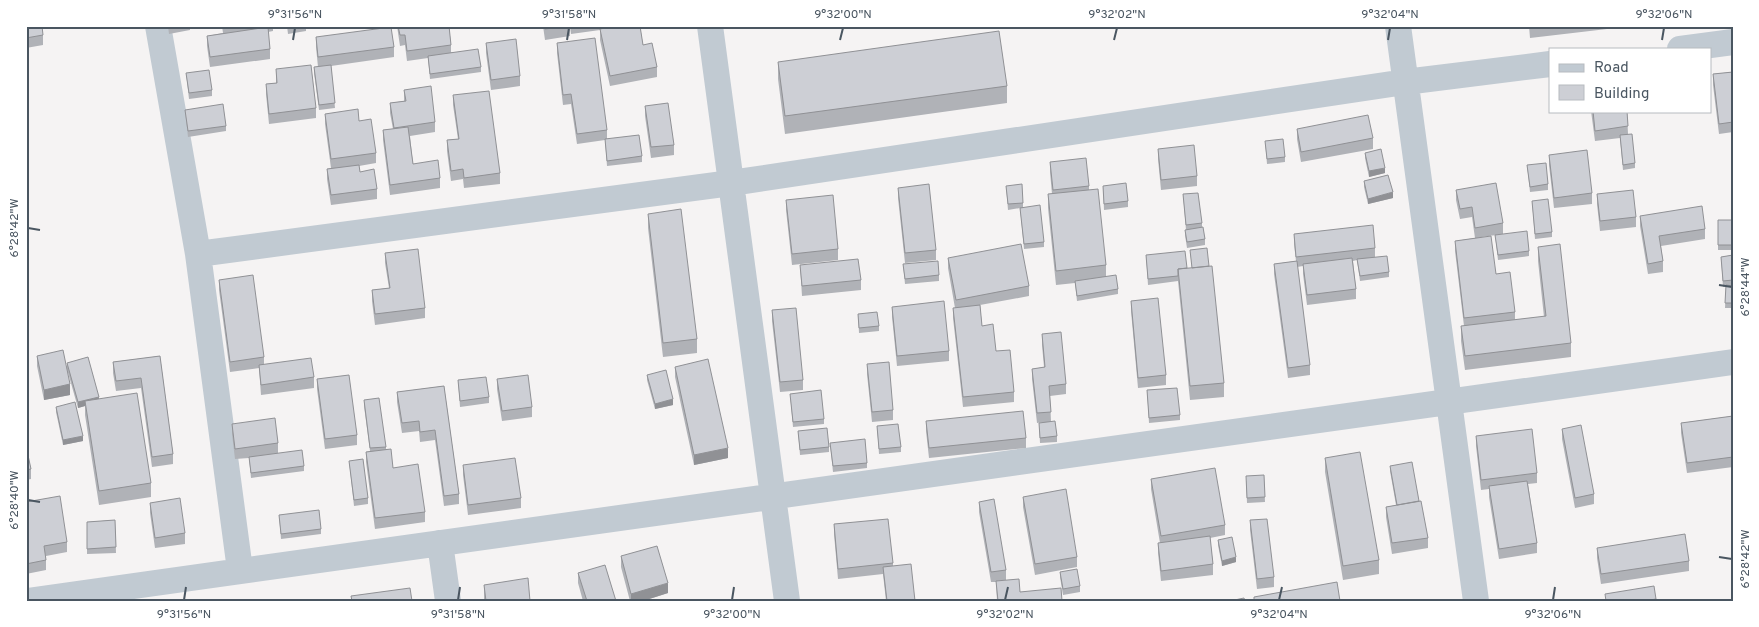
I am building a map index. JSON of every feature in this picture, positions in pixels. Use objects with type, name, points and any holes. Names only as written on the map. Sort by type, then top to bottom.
[{"type":"street","points":[[158,26],[198,254],[240,570]]},
{"type":"street","points":[[710,26],[787,601]]},
{"type":"street","points":[[1398,26],[1476,601]]},
{"type":"street","points":[[1688,48],[1733,42]]},
{"type":"street","points":[[198,254],[731,183],[1405,82],[1549,64]]},
{"type":"street","points":[[26,601],[117,594],[240,570],[1733,362]]},
{"type":"street","points":[[440,543],[448,601]]},
{"type":"building","points":[[26,26],[42,26],[43,35],[26,38]]},
{"type":"building","points":[[398,26],[449,26],[451,45],[407,51],[405,35],[400,35]]},
{"type":"building","points":[[545,26],[568,26],[545,29]]},
{"type":"building","points":[[616,26],[640,26],[643,45],[652,43],[657,67],[610,76],[600,29]]},
{"type":"building","points":[[268,27],[270,49],[210,57],[207,36]]},
{"type":"building","points":[[391,27],[394,47],[318,57],[316,37]]},
{"type":"building","points":[[999,31],[1007,86],[785,116],[778,62]]},
{"type":"building","points":[[595,38],[607,130],[577,134],[571,94],[563,95],[557,43]]},
{"type":"building","points":[[516,39],[520,76],[491,80],[486,43]]},
{"type":"building","points":[[478,49],[481,67],[430,74],[428,56]]},
{"type":"building","points":[[311,65],[316,108],[269,114],[266,84],[277,83],[276,69]]},
{"type":"building","points":[[331,65],[335,103],[319,105],[314,67]]},
{"type":"building","points":[[209,70],[212,90],[189,93],[186,73]]},
{"type":"building","points":[[1733,72],[1733,122],[1719,124],[1713,74]]},
{"type":"building","points":[[431,86],[435,122],[394,128],[390,103],[406,101],[404,90]]},
{"type":"building","points":[[489,91],[500,173],[464,178],[463,169],[451,171],[447,140],[459,139],[453,95]]},
{"type":"building","points":[[668,103],[674,145],[651,147],[645,106]]},
{"type":"building","points":[[223,104],[226,126],[188,131],[185,110]]},
{"type":"building","points":[[358,109],[359,121],[371,119],[376,153],[331,159],[325,114]]},
{"type":"building","points":[[1593,112],[1627,112],[1628,126],[1595,131]]},
{"type":"building","points":[[1368,115],[1373,138],[1301,152],[1297,129]]},
{"type":"building","points":[[408,127],[413,164],[438,160],[440,178],[390,185],[383,130]]},
{"type":"building","points":[[1632,134],[1635,163],[1623,165],[1620,135]]},
{"type":"building","points":[[639,135],[642,156],[607,161],[605,139]]},
{"type":"building","points":[[1283,139],[1285,157],[1267,159],[1265,141]]},
{"type":"building","points":[[1194,145],[1197,176],[1161,180],[1158,149]]},
{"type":"building","points":[[1381,149],[1385,168],[1369,171],[1365,153]]},
{"type":"building","points":[[1587,150],[1592,193],[1554,198],[1549,155]]},
{"type":"building","points":[[1086,158],[1089,186],[1053,190],[1050,162]]},
{"type":"building","points":[[1546,163],[1548,184],[1530,187],[1527,165]]},
{"type":"building","points":[[359,165],[360,172],[374,169],[377,189],[331,195],[327,169]]},
{"type":"building","points":[[1388,175],[1393,192],[1368,199],[1364,181]]},
{"type":"building","points":[[1126,183],[1128,201],[1104,204],[1103,186]]},
{"type":"building","points":[[1496,183],[1503,223],[1475,228],[1472,207],[1460,209],[1456,190]]},
{"type":"building","points":[[929,184],[936,250],[905,253],[898,188]]},
{"type":"building","points":[[1022,184],[1023,203],[1008,204],[1006,186]]},
{"type":"building","points":[[1098,189],[1106,265],[1056,271],[1048,194]]},
{"type":"building","points":[[1633,190],[1636,217],[1600,221],[1597,194]]},
{"type":"building","points":[[1198,193],[1202,223],[1186,225],[1183,194]]},
{"type":"building","points":[[833,195],[838,249],[792,254],[786,200]]},
{"type":"building","points":[[1548,199],[1552,232],[1535,234],[1532,201]]},
{"type":"building","points":[[1040,205],[1044,242],[1024,244],[1020,208]]},
{"type":"building","points":[[1702,206],[1705,229],[1659,236],[1663,261],[1648,264],[1640,216]]},
{"type":"building","points":[[681,209],[697,339],[663,343],[648,214]]},
{"type":"building","points":[[1718,220],[1733,220],[1733,245],[1718,245]]},
{"type":"building","points":[[1373,225],[1375,248],[1296,257],[1294,234]]},
{"type":"building","points":[[1203,227],[1205,239],[1187,242],[1185,230]]},
{"type":"building","points":[[1527,231],[1529,251],[1498,255],[1495,235]]},
{"type":"building","points":[[1491,236],[1496,274],[1510,272],[1515,312],[1464,318],[1455,241]]},
{"type":"building","points":[[1021,244],[1029,286],[956,300],[948,258]]},
{"type":"building","points":[[1560,244],[1571,343],[1465,356],[1461,326],[1546,316],[1538,247]]},
{"type":"building","points":[[1207,248],[1209,266],[1192,268],[1190,250]]},
{"type":"building","points":[[418,249],[425,308],[375,314],[372,290],[390,288],[385,253]]},
{"type":"building","points":[[1185,251],[1187,268],[1178,269],[1178,276],[1148,279],[1146,255]]},
{"type":"building","points":[[1733,255],[1733,280],[1723,281],[1721,257]]},
{"type":"building","points":[[1387,256],[1389,272],[1360,276],[1357,259]]},
{"type":"building","points":[[1352,258],[1356,289],[1307,295],[1303,264]]},
{"type":"building","points":[[858,259],[861,280],[802,286],[800,265]]},
{"type":"building","points":[[938,261],[939,275],[905,279],[903,264]]},
{"type":"building","points":[[1297,261],[1310,365],[1288,368],[1274,264]]},
{"type":"building","points":[[1212,266],[1224,383],[1190,386],[1178,269]]},
{"type":"building","points":[[253,275],[264,357],[230,362],[219,280]]},
{"type":"building","points":[[1116,275],[1118,289],[1077,296],[1075,281]]},
{"type":"building","points":[[1726,285],[1733,286],[1733,303],[1725,303]]},
{"type":"building","points":[[1158,298],[1166,375],[1138,378],[1131,301]]},
{"type":"building","points":[[944,301],[949,351],[897,356],[892,307]]},
{"type":"building","points":[[980,305],[982,326],[993,324],[996,351],[1010,350],[1014,392],[963,397],[953,308]]},
{"type":"building","points":[[796,308],[803,380],[780,382],[772,310]]},
{"type":"building","points":[[877,312],[879,326],[859,328],[858,314]]},
{"type":"building","points":[[1061,332],[1066,384],[1049,386],[1051,412],[1037,413],[1032,369],[1045,367],[1042,334]]},
{"type":"building","points":[[63,350],[70,384],[44,390],[37,356]]},
{"type":"building","points":[[160,356],[173,454],[152,457],[141,378],[116,381],[113,362]]},
{"type":"building","points":[[88,357],[99,397],[78,402],[67,363]]},
{"type":"building","points":[[311,358],[314,377],[261,385],[259,365]]},
{"type":"building","points":[[708,359],[728,448],[694,455],[675,367]]},
{"type":"building","points":[[889,362],[893,410],[872,412],[867,364]]},
{"type":"building","points":[[666,370],[673,399],[655,404],[647,375]]},
{"type":"building","points":[[349,375],[357,435],[325,439],[317,379]]},
{"type":"building","points":[[528,375],[532,407],[502,411],[497,379]]},
{"type":"building","points":[[486,377],[489,397],[460,401],[458,380]]},
{"type":"building","points":[[444,386],[459,494],[444,496],[435,430],[420,432],[419,421],[402,423],[397,392]]},
{"type":"building","points":[[1177,388],[1180,415],[1149,418],[1147,390]]},
{"type":"building","points":[[821,390],[824,419],[793,422],[790,394]]},
{"type":"building","points":[[137,393],[151,483],[99,491],[85,401]]},
{"type":"building","points":[[379,398],[386,447],[370,448],[364,400]]},
{"type":"building","points":[[75,402],[83,436],[63,440],[56,407]]},
{"type":"building","points":[[1023,411],[1026,438],[929,448],[926,421]]},
{"type":"building","points":[[1733,416],[1733,457],[1687,463],[1681,423]]},
{"type":"building","points":[[275,418],[278,443],[235,449],[232,424]]},
{"type":"building","points":[[1055,421],[1057,436],[1040,438],[1039,423]]},
{"type":"building","points":[[898,424],[901,447],[879,449],[877,426]]},
{"type":"building","points":[[1581,425],[1594,494],[1575,498],[1562,429]]},
{"type":"building","points":[[827,428],[829,447],[800,450],[798,431]]},
{"type":"building","points":[[1532,429],[1537,473],[1481,480],[1476,436]]},
{"type":"building","points":[[865,439],[867,463],[833,466],[830,443]]},
{"type":"building","points":[[26,446],[31,469],[26,470]]},
{"type":"building","points":[[391,449],[393,468],[418,464],[425,512],[375,518],[366,452]]},
{"type":"building","points":[[302,450],[304,466],[251,473],[249,457]]},
{"type":"building","points":[[1360,452],[1379,560],[1343,566],[1325,458]]},
{"type":"building","points":[[515,458],[521,498],[468,505],[463,465]]},
{"type":"building","points":[[363,459],[368,498],[354,500],[349,461]]},
{"type":"building","points":[[1412,462],[1419,501],[1397,505],[1390,466]]},
{"type":"building","points":[[1215,468],[1225,525],[1161,536],[1151,479]]},
{"type":"building","points":[[1264,475],[1265,497],[1247,498],[1246,476]]},
{"type":"building","points":[[1527,481],[1537,543],[1499,549],[1489,486]]},
{"type":"building","points":[[1066,489],[1077,557],[1035,564],[1023,497]]},
{"type":"building","points":[[60,496],[67,542],[44,546],[46,560],[26,564],[26,502]]},
{"type":"building","points":[[180,498],[185,533],[155,538],[150,503]]},
{"type":"building","points":[[994,499],[1006,570],[991,572],[979,502]]},
{"type":"building","points":[[1421,501],[1428,538],[1392,543],[1386,507]]},
{"type":"building","points":[[319,510],[321,529],[281,534],[279,515]]},
{"type":"building","points":[[888,519],[893,563],[838,569],[834,524]]},
{"type":"building","points":[[1267,519],[1274,577],[1257,579],[1250,520]]},
{"type":"building","points":[[115,520],[116,547],[87,549],[87,522]]},
{"type":"building","points":[[1685,534],[1689,561],[1601,574],[1597,548]]},
{"type":"building","points":[[1210,536],[1213,564],[1161,571],[1158,543]]},
{"type":"building","points":[[1232,537],[1236,557],[1222,561],[1218,540]]},
{"type":"building","points":[[657,546],[668,583],[631,594],[621,556]]},
{"type":"building","points":[[911,564],[915,601],[887,601],[883,567]]},
{"type":"building","points":[[605,565],[616,601],[587,601],[578,573]]},
{"type":"building","points":[[1077,569],[1080,586],[1063,589],[1060,572]]},
{"type":"building","points":[[528,578],[530,601],[486,601],[484,585]]},
{"type":"building","points":[[1019,579],[1020,592],[1061,588],[1062,601],[998,601],[996,581]]},
{"type":"building","points":[[1337,582],[1340,601],[1254,601],[1254,597]]},
{"type":"building","points":[[1654,586],[1656,599],[1645,601],[1606,601],[1605,594]]},
{"type":"building","points":[[410,588],[412,601],[352,601],[351,596]]},
{"type":"building","points":[[1244,598],[1245,601],[1230,601]]}]
